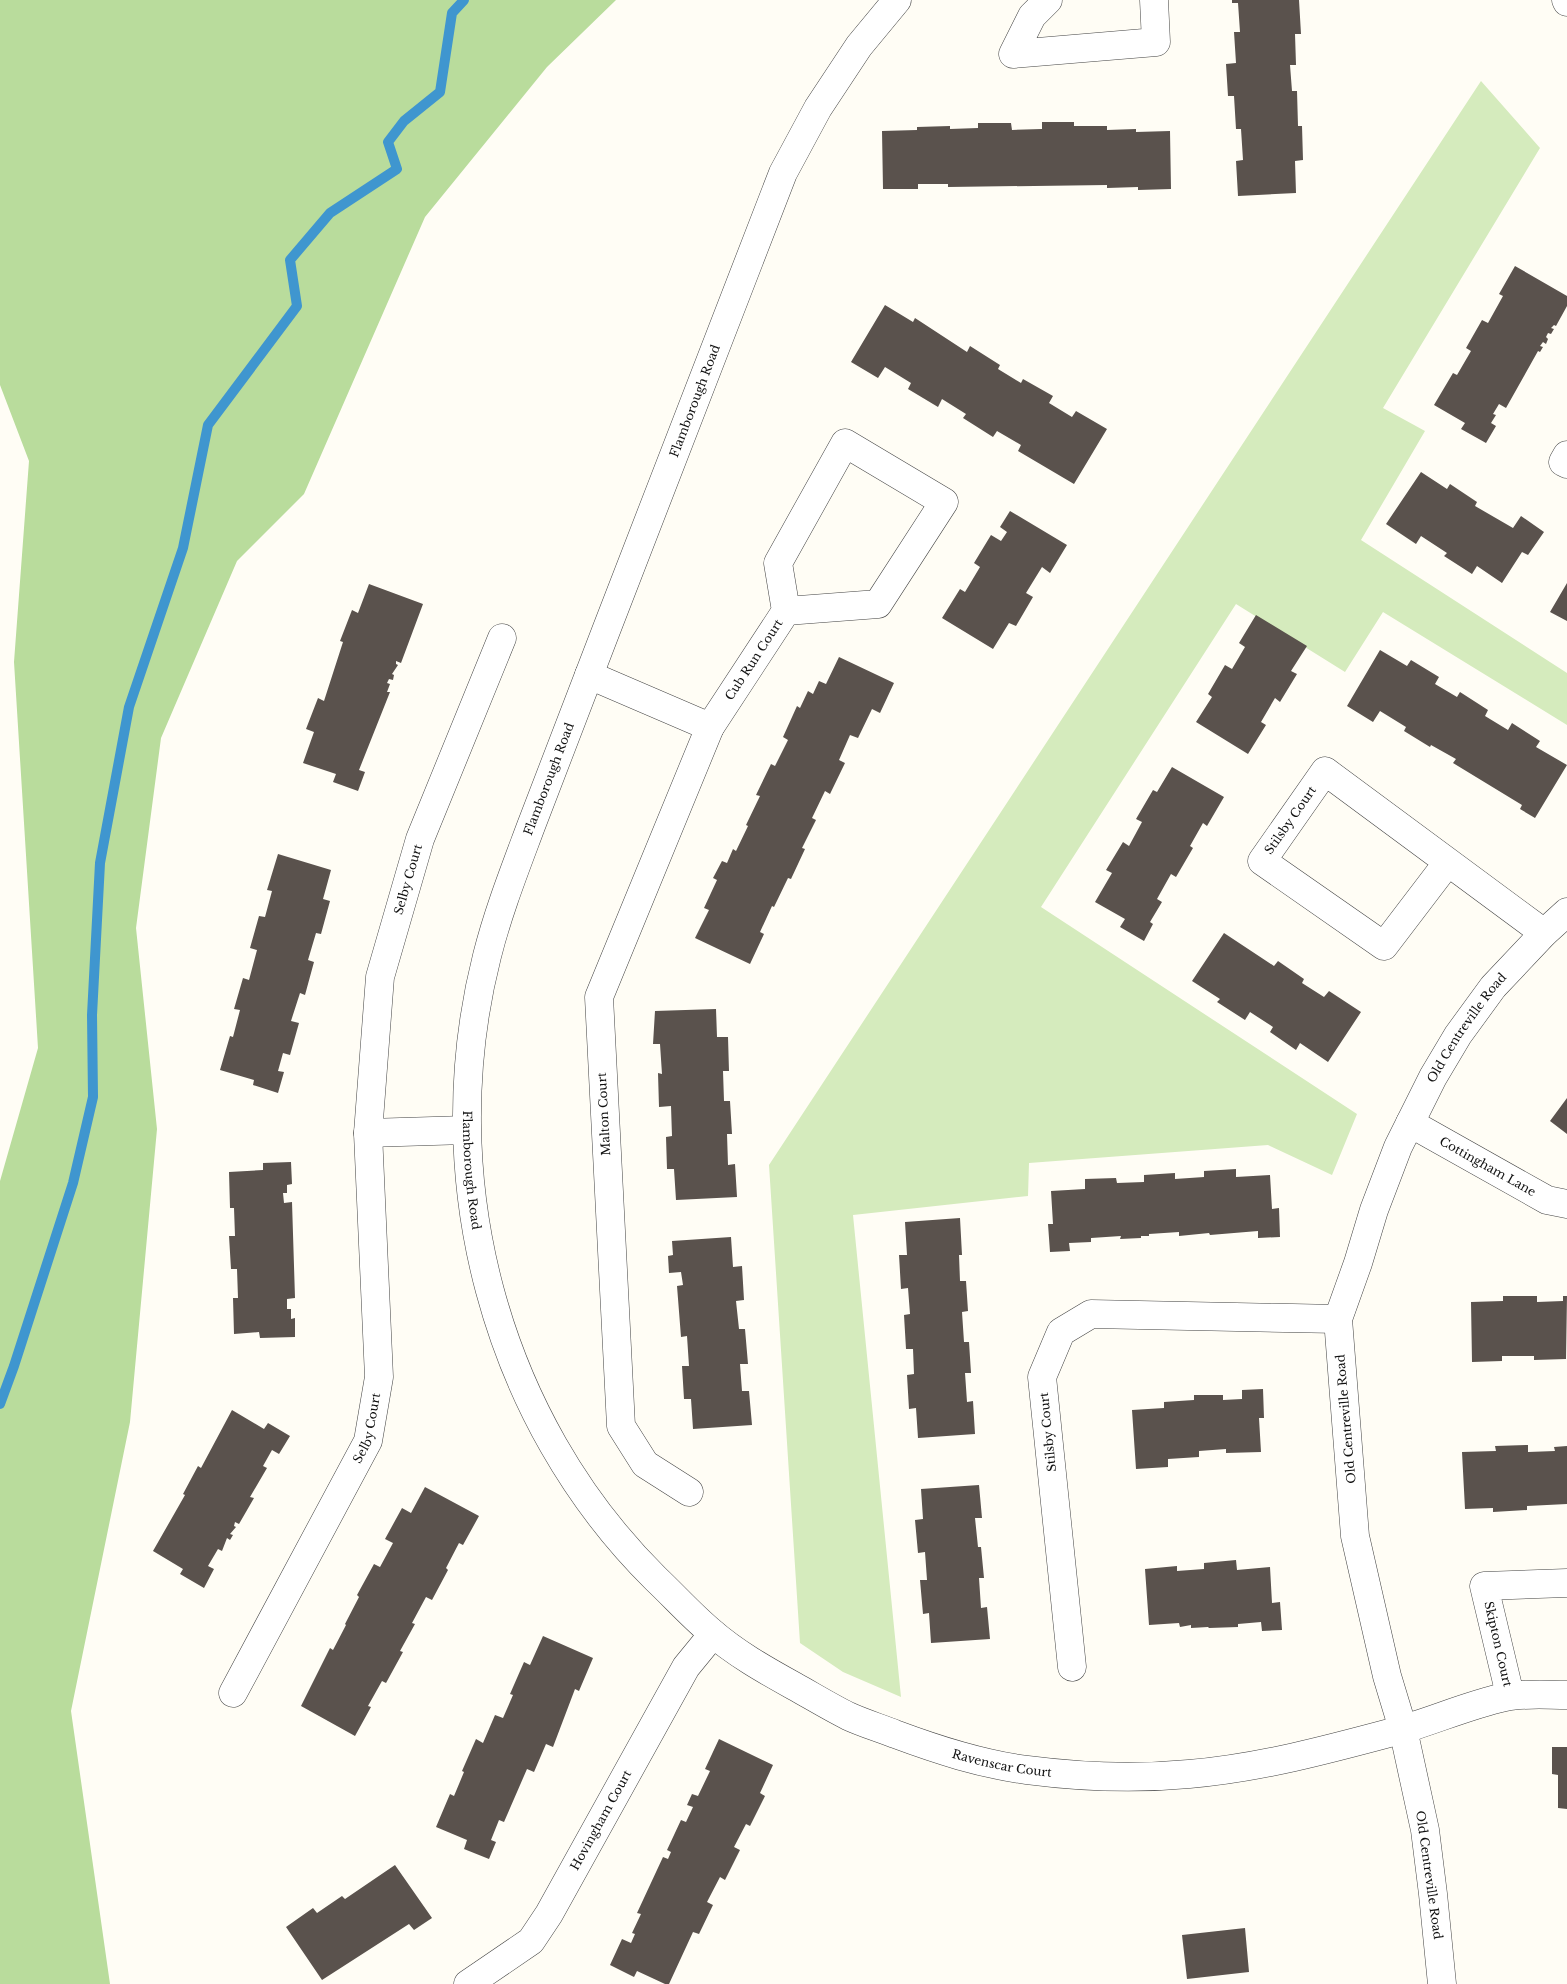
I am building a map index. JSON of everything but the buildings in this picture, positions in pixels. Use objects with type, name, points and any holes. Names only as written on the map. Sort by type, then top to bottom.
[{"type":"street","name":"Flamborough Road","points":[[652,1574],[633,1556],[601,1518],[572,1477],[530,1402],[510,1356],[496,1315],[476,1230],[468,1174],[466,1130],[470,1044],[487,952],[502,906],[783,173],[818,108],[859,46],[897,0]]},
{"type":"street","points":[[1048,0],[1032,16],[1013,54],[1156,42],[1154,0]]},
{"type":"street","name":"Cub Run Court","points":[[710,727],[786,611],[778,563],[845,443],[944,502],[878,604],[786,611]]},
{"type":"street","points":[[1567,455],[1563,462],[1567,464]]},
{"type":"street","name":"Selby Court","points":[[233,1693],[368,1441],[379,1377],[368,1133],[380,977],[420,839],[502,638]]},
{"type":"street","points":[[589,675],[710,727]]},
{"type":"street","name":"Malton Court","points":[[689,1492],[645,1464],[621,1426],[599,997],[710,727]]},
{"type":"street","name":"Stilsby Court","points":[[1448,862],[1384,946],[1262,860],[1325,770],[1544,933]]},
{"type":"street","name":"Old Centreville Road","points":[[1442,1984],[1425,1830],[1403,1729],[1387,1676],[1355,1536],[1338,1319],[1374,1210],[1410,1123],[1433,1077],[1458,1035],[1493,987],[1544,933],[1567,912]]},
{"type":"street","name":"Cottingham Lane","points":[[1410,1123],[1547,1200],[1567,1204]]},
{"type":"street","points":[[368,1133],[466,1130]]},
{"type":"street","name":"Stilsby Court","points":[[1072,1666],[1042,1377],[1061,1332],[1091,1314],[1338,1319]]},
{"type":"street","name":"Ravenscar Court","points":[[652,1574],[713,1634],[768,1672],[849,1716],[935,1749],[983,1762],[1025,1770],[1111,1778],[1191,1774],[1252,1765],[1304,1754],[1403,1729]]},
{"type":"street","name":"Skipton Court","points":[[1510,1696],[1484,1586],[1567,1583]]},
{"type":"street","name":"Hovingham Court","points":[[468,1984],[531,1941],[549,1914],[686,1667],[713,1634]]},
{"type":"street","name":"Skipton Court","points":[[1403,1729],[1510,1696],[1567,1695]]},
{"type":"green space","points":[[0,0],[616,0],[547,67],[425,217],[304,494],[237,561],[161,738],[136,928],[157,1129],[130,1422],[71,1711],[110,1984],[0,1984],[0,1181],[38,1048],[14,662],[29,461],[0,385]]},
{"type":"green space","points":[[1481,81],[1540,148],[1383,408],[1425,431],[1361,540],[1567,673],[1567,725],[1383,612],[1345,672],[1236,604],[1041,907],[1357,1114],[1332,1175],[1268,1145],[1029,1163],[1028,1196],[853,1215],[901,1697],[843,1672],[800,1643],[769,1165]]},
{"type":"waterway","points":[[0,1404],[73,1183],[93,1097],[92,1015],[100,863],[129,707],[183,548],[208,425],[297,306],[290,260],[330,213],[397,169],[388,142],[404,121],[440,92],[452,13],[464,0]]}]
